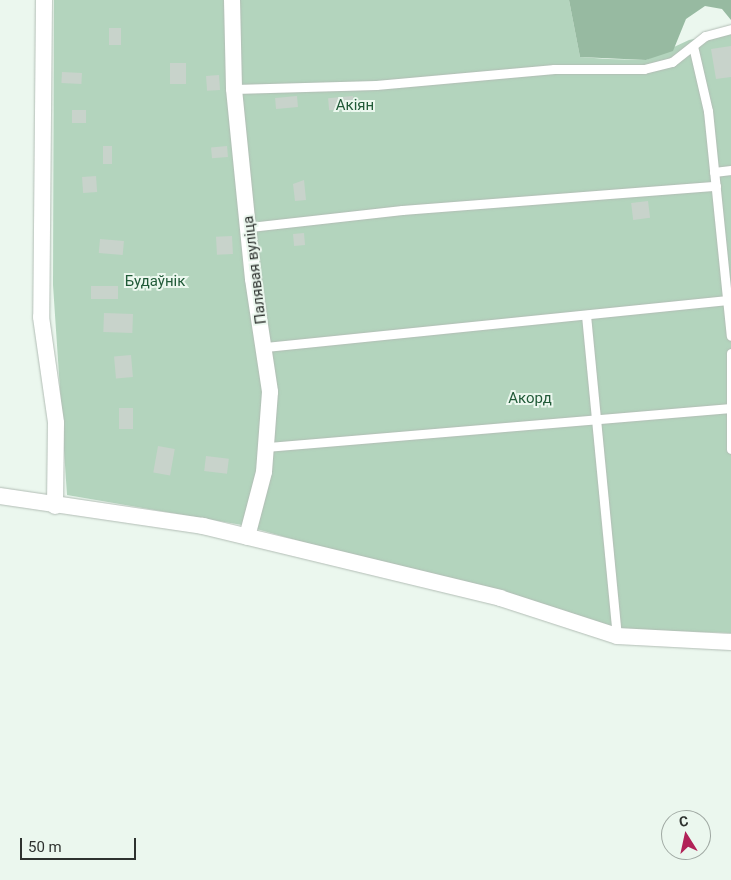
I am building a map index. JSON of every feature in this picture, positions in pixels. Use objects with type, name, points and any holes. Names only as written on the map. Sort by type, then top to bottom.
[{"type":"street","points":[[44,0],[40,317],[56,423],[55,506]]},
{"type":"street","name":"Палявая вуліца","points":[[232,0],[234,89],[270,392],[267,447],[247,537]]},
{"type":"street","points":[[0,496],[55,506],[177,522],[247,537],[500,598],[617,636],[731,642]]},
{"type":"lane","points":[[234,89],[376,85],[554,69],[617,72],[672,62],[705,36],[731,29]]},
{"type":"lane","points":[[693,46],[708,111],[729,301],[731,336]]},
{"type":"lane","points":[[714,172],[731,170]]},
{"type":"lane","points":[[250,227],[402,210],[716,186]]},
{"type":"lane","points":[[265,347],[729,301]]},
{"type":"lane","points":[[586,315],[598,420],[617,636]]},
{"type":"lane","points":[[731,353],[729,408],[731,449]]},
{"type":"lane","points":[[267,447],[729,408]]},
{"type":"green space","points":[[54,0],[569,0],[580,57],[608,59],[646,60],[689,40],[731,32],[731,633],[612,629],[242,525],[67,495],[53,285]]},
{"type":"green space","points":[[569,0],[731,0],[731,20],[722,9],[705,6],[686,19],[673,51],[646,60],[580,57]]},
{"type":"building","points":[[109,28],[121,28],[121,45],[109,45]]},
{"type":"building","points":[[731,46],[731,77],[716,79],[711,49]]},
{"type":"building","points":[[170,63],[186,63],[186,84],[170,84]]},
{"type":"building","points":[[62,72],[82,73],[81,84],[61,83]]},
{"type":"building","points":[[219,75],[220,90],[207,91],[206,76]]},
{"type":"building","points":[[297,96],[298,107],[276,109],[275,98]]},
{"type":"building","points":[[353,96],[354,108],[329,110],[328,98]]},
{"type":"building","points":[[72,110],[86,110],[86,123],[72,123]]},
{"type":"building","points":[[103,146],[112,146],[112,164],[103,164]]},
{"type":"building","points":[[227,146],[228,157],[212,158],[211,147]]},
{"type":"building","points":[[96,176],[97,192],[83,193],[82,177]]},
{"type":"building","points":[[304,180],[306,200],[295,201],[293,184]]},
{"type":"building","points":[[648,201],[650,218],[633,220],[631,203]]},
{"type":"building","points":[[304,233],[305,245],[294,246],[293,234]]},
{"type":"building","points":[[232,236],[233,254],[217,255],[216,237]]},
{"type":"building","points":[[100,239],[124,241],[123,255],[99,253]]},
{"type":"building","points":[[91,286],[118,286],[118,299],[91,299]]},
{"type":"building","points":[[104,313],[133,314],[132,333],[103,332]]},
{"type":"building","points":[[131,355],[133,377],[116,378],[114,356]]},
{"type":"building","points":[[119,408],[133,408],[133,429],[119,429]]},
{"type":"building","points":[[158,446],[175,449],[170,476],[153,473]]},
{"type":"building","points":[[206,456],[229,459],[227,474],[204,471]]},
{"type":"park label","name":"Акіян","points":[[355,106]]},
{"type":"park label","name":"Будаўнік","points":[[155,282]]},
{"type":"park label","name":"Акорд","points":[[530,399]]}]
